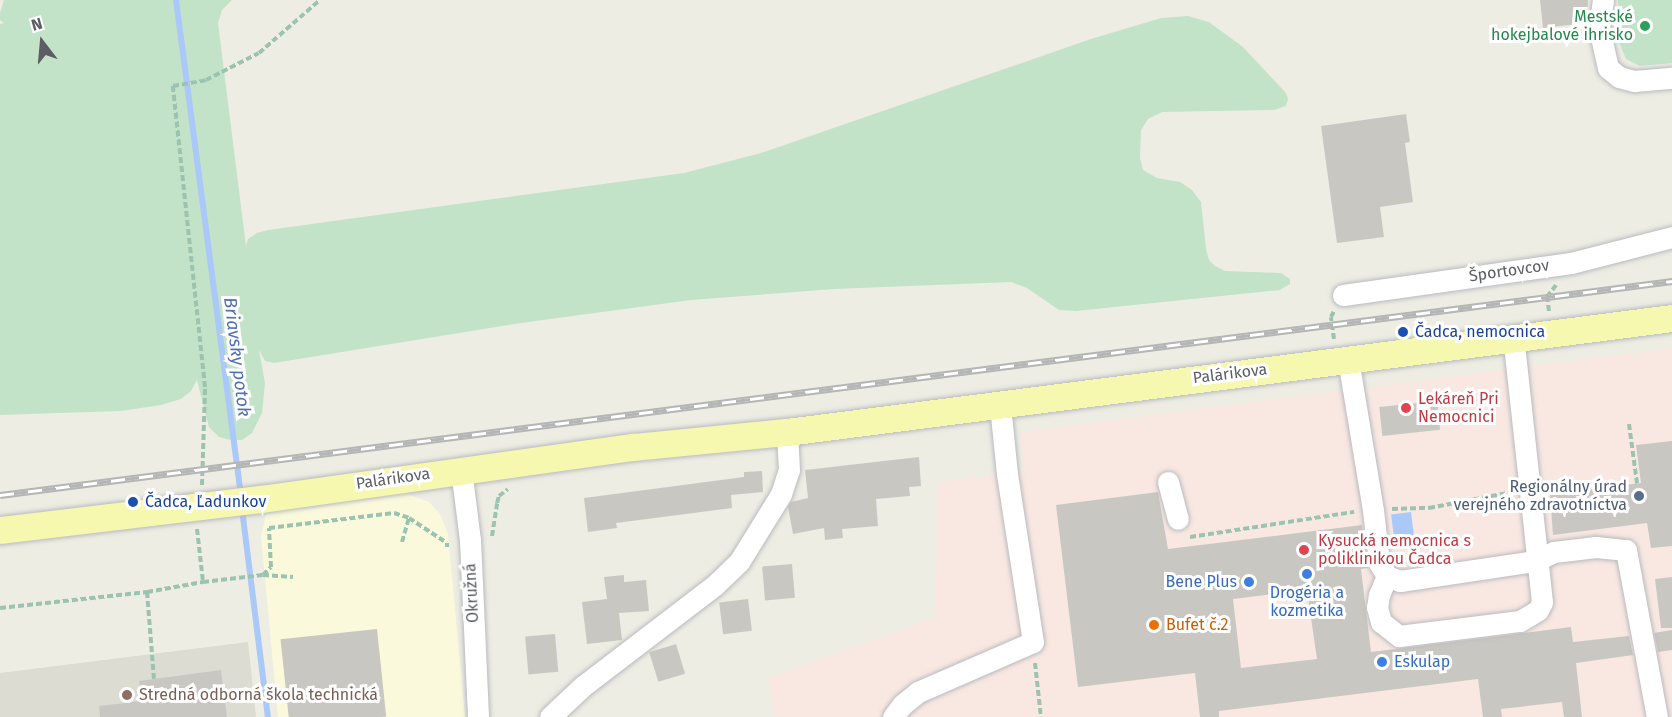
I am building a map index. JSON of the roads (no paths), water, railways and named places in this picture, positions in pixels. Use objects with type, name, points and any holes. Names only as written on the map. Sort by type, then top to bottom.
[{"type":"main road","name":"Palárikova","points":[[0,530],[198,496],[231,502],[261,499],[633,447],[787,432],[1672,318]]},
{"type":"street","points":[[1603,0],[1599,28],[1608,68],[1618,77],[1634,81],[1672,78]]},
{"type":"street","name":"Športovcov","points":[[1343,295],[1571,263],[1672,237]]},
{"type":"street","points":[[1387,576],[1378,596],[1377,607],[1381,622],[1399,636],[1520,621],[1538,610],[1542,602],[1513,337]]},
{"type":"street","points":[[1343,360],[1373,510],[1379,563],[1387,576],[1400,581],[1536,561],[1554,552],[1596,547],[1626,550],[1657,717]]},
{"type":"street","points":[[893,717],[902,705],[918,692],[1033,642],[1007,474],[1000,405]]},
{"type":"street","points":[[550,717],[583,686],[714,585],[739,562],[781,494],[789,470],[787,432]]},
{"type":"street","name":"Okružná","points":[[461,470],[470,540],[478,717]]},
{"type":"street","points":[[1168,482],[1178,519]]},
{"type":"water","points":[[1411,512],[1414,537],[1394,539],[1391,514]]},
{"type":"waterway","name":"Briavsky potok","points":[[176,0],[241,496]]},
{"type":"waterway","name":"Briavsky potok","points":[[242,509],[268,717]]},
{"type":"railway","points":[[0,495],[1672,281]]},
{"type":"place","name":"Mestské hokejbalové ihrisko","points":[[1645,26]]},
{"type":"place","name":"Čadca, nemocnica","points":[[1403,332]]},
{"type":"place","name":"Lekáreň Pri Nemocnici","points":[[1406,408]]},
{"type":"place","name":"Regionálny úrad verejného zdravotníctva","points":[[1639,496]]},
{"type":"place","name":"Čadca, Ľadunkov","points":[[133,502]]},
{"type":"place","name":"Kysucká nemocnica s poliklinikou Čadca","points":[[1304,550]]},
{"type":"place","name":"Drogéria a kozmetika","points":[[1307,574]]},
{"type":"place","name":"Bene Plus","points":[[1249,582]]},
{"type":"place","name":"Bufet č.2","points":[[1154,625]]},
{"type":"place","name":"Eskulap","points":[[1382,662]]},
{"type":"place","name":"Stredná odborná škola technická","points":[[127,695]]}]
